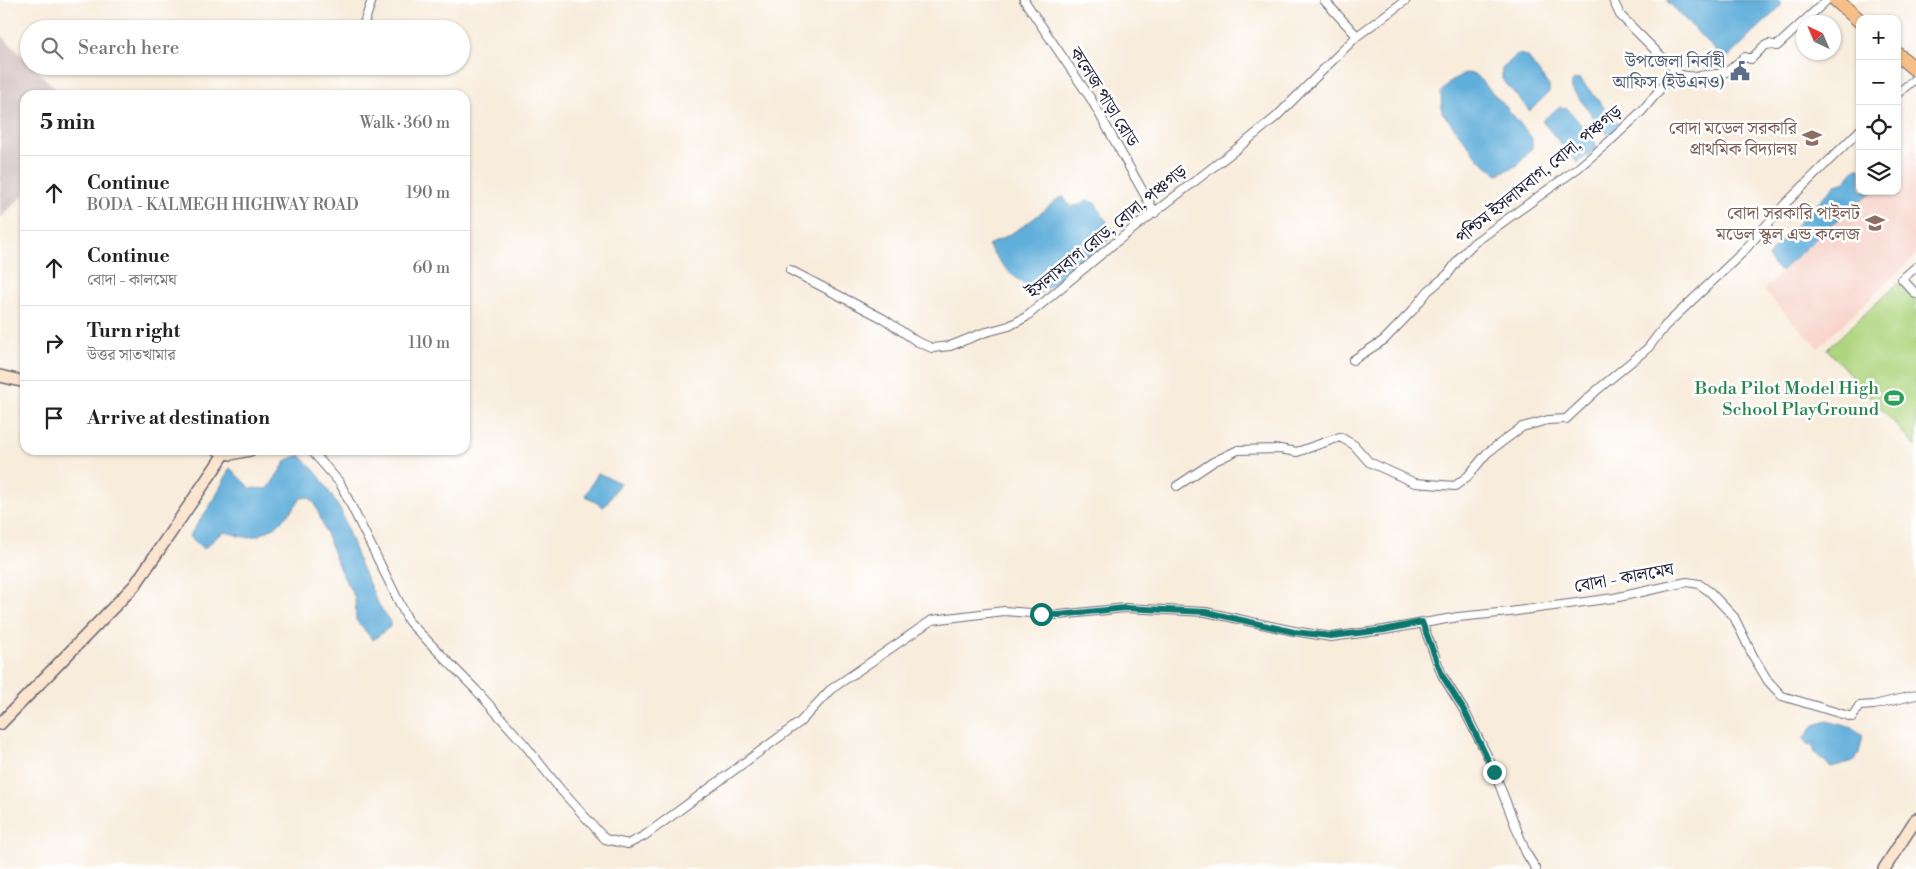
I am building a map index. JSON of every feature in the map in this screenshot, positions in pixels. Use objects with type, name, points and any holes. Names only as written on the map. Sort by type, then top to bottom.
[{"type":"highway","points":[[1836,0],[1856,18]]},
{"type":"highway","points":[[1901,57],[1916,70]]},
{"type":"street","points":[[365,20],[372,0]]},
{"type":"street","name":"কলেজ পাড়া রোড","points":[[1024,0],[1091,99],[1155,213]]},
{"type":"street","points":[[1324,0],[1357,36]]},
{"type":"street","name":"ইসলামবাগ রোড, বোদা, পঞ্চগড়","points":[[790,270],[884,319],[916,341],[932,348],[950,346],[983,332],[1009,326],[1026,317],[1116,242],[1276,116],[1357,36],[1406,0]]},
{"type":"street","points":[[1613,0],[1620,15],[1680,75],[1719,80]]},
{"type":"street","points":[[1694,78],[1703,74],[1728,72],[1742,59],[1746,57],[1750,59],[1764,46],[1769,44],[1777,46],[1827,0]]},
{"type":"street","name":"পশ্চিম ইসলামবাগ, বোদা, পঞ্চগড়","points":[[1354,360],[1384,340],[1413,310],[1428,291],[1448,274],[1461,256],[1474,243],[1578,168],[1611,140],[1642,111],[1675,71]]},
{"type":"street","points":[[1901,91],[1916,78]]},
{"type":"street","points":[[1176,486],[1213,462],[1238,450],[1280,449],[1297,452],[1340,437],[1354,445],[1369,462],[1416,483],[1455,486],[1468,476],[1487,453],[1522,427],[1548,420],[1566,419],[1596,391],[1648,348],[1665,326],[1742,253],[1785,204],[1856,134]]},
{"type":"street","points":[[1916,267],[1902,280],[1916,294]]},
{"type":"street","points":[[0,376],[20,381]]},
{"type":"street","points":[[0,724],[135,585],[219,455]]},
{"type":"street","name":"বোদা - কালমেঘ","points":[[314,455],[340,484],[409,622],[482,697],[605,839],[618,843],[628,844],[644,836],[800,722],[830,690],[932,620],[1004,611],[1059,615],[1125,608],[1206,612],[1294,632],[1331,636],[1384,630],[1422,622],[1614,598],[1687,582],[1699,584],[1710,592],[1734,617],[1753,656],[1768,681],[1782,696],[1852,717],[1859,706],[1874,705],[1916,695]]},
{"type":"street","points":[[1422,622],[1442,675],[1465,712],[1490,761],[1526,853],[1536,869]]},
{"type":"street","points":[[1884,869],[1916,819]]},
{"type":"shaded area","points":[[0,34],[20,54],[20,75],[41,75],[57,90],[20,90],[20,198],[0,218]]},
{"type":"shaded area","name":"বোদা সরকারি পাইলট মডেল স্কুল এন্ড কলেজ","points":[[1916,147],[1916,255],[1818,348],[1763,290],[1864,195],[1901,195],[1901,160]]},
{"type":"green space","name":"Boda Pilot Model High School PlayGround","points":[[1898,283],[1916,302],[1916,447],[1827,349]]},
{"type":"water","points":[[1666,0],[1779,0],[1781,6],[1725,60]]},
{"type":"water","points":[[1518,54],[1527,56],[1549,86],[1549,92],[1530,111],[1502,79],[1502,69]]},
{"type":"water","points":[[1466,73],[1475,74],[1532,138],[1532,148],[1518,165],[1498,174],[1480,160],[1442,112],[1441,92],[1452,80]]},
{"type":"water","points":[[1580,79],[1619,125],[1618,130],[1612,134],[1606,133],[1572,89],[1571,84],[1574,80]]},
{"type":"water","points":[[1559,107],[1567,108],[1595,142],[1597,148],[1577,163],[1542,121]]},
{"type":"water","points":[[1856,169],[1856,195],[1868,195],[1822,233],[1781,271],[1772,264],[1769,258],[1771,252],[1835,185],[1845,181]]},
{"type":"water","points":[[1064,197],[1070,207],[1079,205],[1087,200],[1095,203],[1113,232],[1100,249],[1070,273],[1040,293],[1025,285],[1011,273],[998,260],[988,245],[1017,230],[1059,198]]},
{"type":"water","points":[[300,455],[320,477],[341,511],[359,562],[379,605],[392,625],[373,640],[356,620],[355,598],[340,570],[315,504],[309,497],[301,498],[284,519],[262,534],[245,537],[226,532],[219,535],[204,549],[189,536],[214,500],[230,468],[250,488],[268,489],[287,460]]},
{"type":"water","points":[[598,473],[620,483],[604,507],[585,496]]},
{"type":"water","points":[[1827,721],[1853,728],[1863,735],[1859,753],[1854,761],[1831,767],[1815,753],[1813,746],[1807,744],[1804,738],[1814,725]]},
{"type":"place","name":"উপজেলা নির্বাহী আফিস (ইউএনও)","points":[[1740,71]]},
{"type":"place","name":"বোদা মডেল সরকারি প্রাথমিক বিদ্যালয়","points":[[1812,138]]},
{"type":"place","name":"বোদা সরকারি পাইলট মডেল স্কুল এন্ড কলেজ","points":[[1875,223]]},
{"type":"place","name":"Boda Pilot Model High School PlayGround","points":[[1894,398]]},
{"type":"route","points":[[1041,614],[1059,615],[1125,608],[1206,612],[1294,632],[1331,636],[1384,630],[1422,622],[1442,675],[1465,712],[1494,772]]}]
